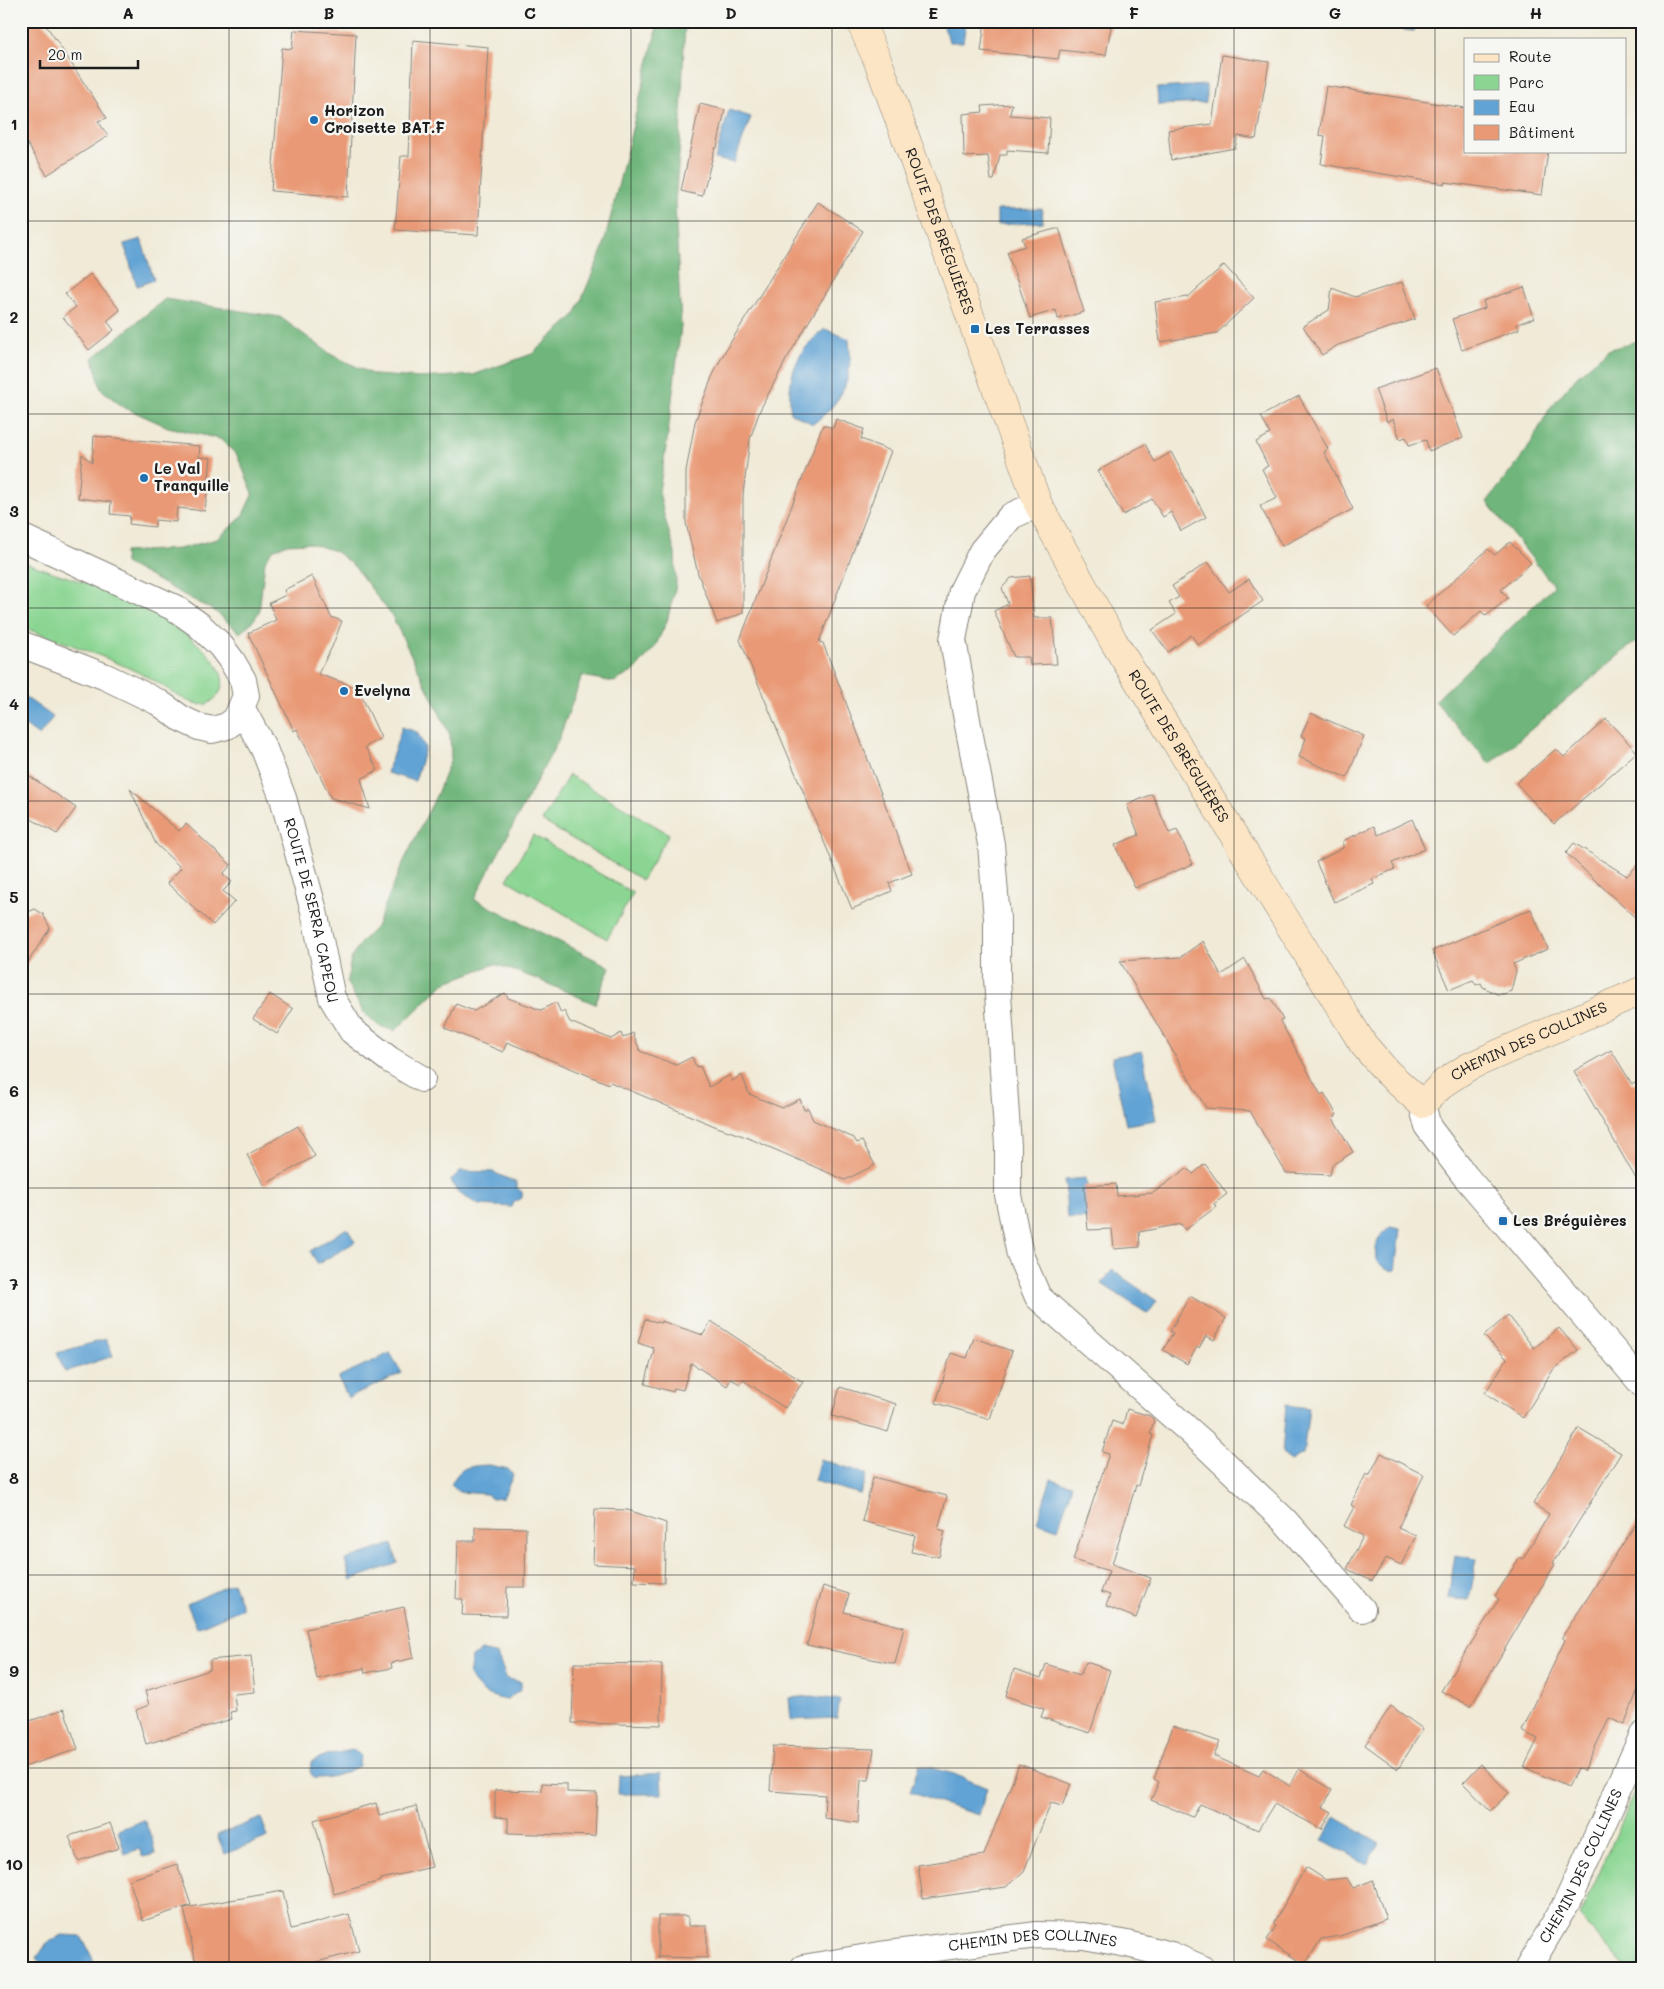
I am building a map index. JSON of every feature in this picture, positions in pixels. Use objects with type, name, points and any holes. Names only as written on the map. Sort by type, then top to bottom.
[{"type":"street","name":"ROUTE DES BRÉGUIÈRES","points":[[860,21],[879,64],[1038,504],[1114,642],[1363,1044],[1387,1072],[1422,1104]]},
{"type":"street","points":[[1038,504],[1011,516],[982,551],[962,591],[953,640],[966,720],[991,844],[997,919],[997,979],[1008,1146],[1008,1195],[1020,1255],[1038,1297],[1201,1441],[1285,1521],[1362,1609]]},
{"type":"street","points":[[21,537],[175,608],[199,625],[220,645],[243,680],[246,696],[242,709],[227,726],[212,730],[199,727],[158,702],[106,677],[21,644]]},
{"type":"street","name":"ROUTE DE SERRA CAPEOU","points":[[242,709],[264,749],[283,798],[314,911],[332,998],[352,1031],[390,1060],[422,1079]]},
{"type":"street","name":"CHEMIN DES COLLINES","points":[[1422,1104],[1445,1082],[1468,1067],[1643,990]]},
{"type":"street","points":[[1422,1104],[1428,1127],[1465,1176],[1643,1385]]},
{"type":"street","name":"CHEMIN DES COLLINES","points":[[1528,1968],[1567,1902],[1643,1735]]},
{"type":"street","name":"CHEMIN DES COLLINES","points":[[804,1968],[880,1955],[1037,1936],[1084,1936],[1128,1944],[1171,1955],[1201,1968]]},
{"type":"green space","points":[[656,21],[685,21],[680,142],[675,203],[681,326],[659,491],[675,553],[676,585],[667,621],[655,647],[634,671],[614,682],[582,676],[558,741],[474,899],[610,967],[595,1004],[537,979],[495,964],[444,983],[395,1031],[379,1026],[364,1013],[347,983],[351,958],[362,941],[376,927],[400,869],[437,794],[451,758],[450,735],[392,616],[354,566],[335,551],[309,543],[287,544],[273,550],[265,561],[259,612],[253,621],[240,633],[216,612],[125,563],[124,552],[179,549],[217,539],[242,517],[253,493],[237,455],[220,439],[168,427],[123,407],[101,389],[93,358],[165,299],[280,317],[332,355],[374,375],[419,378],[473,375],[532,354],[575,315],[603,248],[657,27]]},
{"type":"green space","points":[[1643,339],[1643,635],[1490,764],[1435,701],[1554,586],[1487,502],[1527,450],[1550,408],[1578,375],[1608,350]]},
{"type":"green space","points":[[21,561],[118,595],[151,611],[193,640],[210,657],[221,673],[221,689],[209,703],[203,705],[196,704],[181,698],[155,681],[122,665],[21,627]]},
{"type":"green space","points":[[569,775],[669,834],[642,880],[542,821]]},
{"type":"green space","points":[[533,835],[633,893],[607,939],[507,880]]},
{"type":"green space","points":[[1643,1775],[1643,1968],[1626,1968],[1579,1917]]},
{"type":"water","points":[[940,21],[966,21],[963,42],[949,42]]},
{"type":"water","points":[[1339,21],[1416,21],[1414,31]]},
{"type":"water","points":[[1206,85],[1206,103],[1158,105],[1157,88]]},
{"type":"water","points":[[729,110],[751,117],[734,163],[715,159]]},
{"type":"water","points":[[1042,209],[1043,222],[997,225],[997,210]]},
{"type":"water","points":[[141,239],[154,280],[137,286],[124,244]]},
{"type":"water","points":[[825,329],[849,339],[850,366],[840,397],[813,424],[791,413],[790,388],[795,366],[800,356],[815,337]]},
{"type":"water","points":[[21,694],[53,717],[39,736],[21,723]]},
{"type":"water","points":[[402,727],[417,732],[425,748],[415,781],[387,773]]},
{"type":"water","points":[[1142,1051],[1156,1120],[1126,1125],[1112,1057]]},
{"type":"water","points":[[460,1171],[493,1172],[517,1183],[517,1188],[522,1192],[522,1198],[513,1203],[512,1207],[479,1205],[457,1192],[451,1180]]},
{"type":"water","points":[[1086,1178],[1090,1219],[1067,1218],[1065,1180]]},
{"type":"water","points":[[1390,1227],[1400,1229],[1395,1271],[1385,1269],[1376,1260],[1378,1241],[1382,1234]]},
{"type":"water","points":[[347,1228],[355,1242],[318,1264],[310,1251]]},
{"type":"water","points":[[1112,1270],[1157,1301],[1148,1314],[1102,1284]]},
{"type":"water","points":[[106,1339],[113,1356],[65,1372],[57,1353]]},
{"type":"water","points":[[390,1353],[402,1373],[348,1398],[338,1377]]},
{"type":"water","points":[[1286,1405],[1309,1408],[1303,1455],[1291,1461],[1282,1454]]},
{"type":"water","points":[[820,1459],[867,1474],[860,1494],[814,1481]]},
{"type":"water","points":[[489,1465],[508,1469],[513,1475],[503,1498],[492,1499],[486,1494],[459,1492],[451,1485],[458,1474],[466,1468]]},
{"type":"water","points":[[1051,1479],[1072,1485],[1058,1529],[1037,1522]]},
{"type":"water","points":[[392,1544],[398,1563],[351,1580],[345,1560]]},
{"type":"water","points":[[1455,1555],[1477,1559],[1469,1600],[1448,1598]]},
{"type":"water","points":[[233,1583],[243,1608],[197,1628],[187,1604]]},
{"type":"water","points":[[482,1650],[497,1655],[507,1679],[521,1682],[521,1689],[507,1700],[484,1692],[469,1675],[472,1657]]},
{"type":"water","points":[[811,1696],[840,1700],[837,1718],[791,1720],[789,1698]]},
{"type":"water","points":[[353,1750],[360,1755],[359,1766],[337,1775],[313,1778],[310,1771],[311,1762],[326,1755]]},
{"type":"water","points":[[919,1765],[954,1774],[987,1788],[979,1815],[910,1792]]},
{"type":"water","points":[[661,1773],[662,1794],[618,1794],[619,1776]]},
{"type":"water","points":[[1335,1817],[1380,1843],[1367,1864],[1323,1840]]},
{"type":"water","points":[[261,1818],[268,1837],[225,1854],[217,1835]]},
{"type":"water","points":[[144,1820],[152,1838],[155,1854],[143,1857],[139,1849],[125,1854],[118,1830]]},
{"type":"water","points":[[62,1935],[81,1936],[94,1961],[81,1968],[42,1968],[37,1958],[47,1943]]},
{"type":"building","points":[[21,21],[39,21],[48,28],[107,118],[98,121],[108,136],[47,175],[21,134]]},
{"type":"building","points":[[985,21],[1112,21],[1106,55],[1060,50],[1058,59],[981,51]]},
{"type":"building","name":"Horizon Croisette BAT.F","points":[[294,30],[356,34],[348,197],[271,191],[282,48],[292,49]]},
{"type":"building","points":[[413,40],[488,47],[478,235],[395,230],[401,156],[409,156]]},
{"type":"building","points":[[1222,55],[1269,62],[1256,139],[1238,136],[1235,148],[1171,160],[1168,130],[1212,124]]},
{"type":"building","points":[[1326,86],[1464,108],[1464,152],[1548,152],[1542,195],[1445,182],[1445,184],[1321,164],[1325,136],[1319,135]]},
{"type":"building","points":[[700,104],[725,110],[717,148],[715,148],[702,196],[681,191]]},
{"type":"building","points":[[1012,104],[1010,115],[1050,118],[1048,153],[1007,150],[1007,155],[1000,155],[994,180],[991,180],[988,156],[964,157],[963,114],[983,112],[982,106]]},
{"type":"building","points":[[818,202],[863,231],[786,360],[760,410],[750,439],[743,494],[743,613],[717,623],[698,574],[686,523],[686,471],[695,422],[712,377],[725,351]]},
{"type":"building","points":[[1059,228],[1084,312],[1058,319],[1056,310],[1030,318],[1007,252],[1025,246],[1022,238]]},
{"type":"building","points":[[1224,265],[1254,298],[1217,333],[1160,342],[1155,302],[1188,297]]},
{"type":"building","points":[[90,274],[120,310],[107,321],[114,330],[89,350],[63,317],[76,307],[65,294]]},
{"type":"building","points":[[1402,282],[1415,319],[1338,345],[1322,355],[1303,326],[1329,310],[1332,288],[1355,297]]},
{"type":"building","points":[[1524,287],[1534,318],[1517,324],[1519,329],[1462,350],[1452,319],[1485,308],[1483,301]]},
{"type":"building","points":[[1436,368],[1463,438],[1429,451],[1426,440],[1409,445],[1406,437],[1400,439],[1393,419],[1387,422],[1375,389]]},
{"type":"building","points":[[1299,396],[1328,449],[1324,452],[1353,509],[1282,546],[1260,506],[1277,498],[1262,469],[1268,466],[1256,442],[1270,434],[1261,416]]},
{"type":"building","points":[[836,419],[864,429],[861,439],[891,451],[819,642],[823,643],[912,874],[889,883],[892,891],[852,909],[740,640],[823,425],[833,428]]},
{"type":"building","name":"Le Val Tranquille","points":[[94,436],[200,446],[199,457],[211,458],[205,511],[177,508],[176,522],[155,520],[155,527],[129,524],[130,516],[110,514],[111,502],[78,498],[82,454],[92,463]]},
{"type":"building","points":[[1145,444],[1155,462],[1171,452],[1206,517],[1181,531],[1171,512],[1163,517],[1152,499],[1123,515],[1098,471]]},
{"type":"building","points":[[1510,542],[1531,563],[1501,590],[1508,598],[1486,616],[1481,611],[1453,636],[1426,606],[1488,549],[1495,555]]},
{"type":"building","points":[[1208,562],[1229,592],[1249,579],[1263,601],[1198,645],[1191,635],[1168,652],[1152,630],[1176,614],[1169,603],[1179,597],[1172,586]]},
{"type":"building","name":"Evelyna","points":[[312,576],[331,617],[342,621],[332,647],[318,674],[358,688],[381,738],[365,747],[378,770],[361,779],[370,809],[331,798],[297,729],[294,731],[248,633],[276,620],[269,603],[286,595],[284,590]]},
{"type":"building","points":[[1030,576],[1034,618],[1052,618],[1057,664],[1030,665],[1029,657],[1014,657],[994,611],[1008,604],[1002,588],[1011,578]]},
{"type":"building","points":[[1311,713],[1364,736],[1347,778],[1299,757],[1306,738],[1301,736]]},
{"type":"building","points":[[1606,719],[1637,752],[1554,824],[1516,783],[1556,749],[1564,757]]},
{"type":"building","points":[[21,770],[76,808],[57,834],[21,813]]},
{"type":"building","points":[[130,789],[179,831],[186,824],[231,865],[223,874],[232,882],[223,891],[235,901],[213,925],[167,883],[181,868],[156,844]]},
{"type":"building","points":[[1152,794],[1169,833],[1177,830],[1193,864],[1135,888],[1115,845],[1139,835],[1127,805]]},
{"type":"building","points":[[1412,819],[1425,849],[1392,863],[1395,869],[1372,879],[1374,884],[1334,902],[1316,862],[1343,848],[1343,841],[1374,826],[1378,835]]},
{"type":"building","points":[[1574,843],[1627,876],[1643,859],[1643,925],[1566,853]]},
{"type":"building","points":[[35,909],[43,914],[50,928],[21,973],[21,915]]},
{"type":"building","points":[[1531,909],[1548,949],[1513,964],[1516,971],[1511,991],[1497,994],[1483,987],[1481,983],[1476,985],[1473,980],[1449,990],[1432,951]]},
{"type":"building","points":[[1203,941],[1221,975],[1245,959],[1266,999],[1271,998],[1283,1020],[1280,1021],[1321,1095],[1324,1093],[1337,1115],[1333,1118],[1353,1152],[1332,1165],[1330,1175],[1286,1173],[1250,1111],[1206,1108],[1120,961],[1181,957]]},
{"type":"building","points":[[505,993],[508,998],[541,1010],[556,1002],[561,1013],[564,1011],[570,1022],[611,1039],[621,1033],[623,1038],[633,1033],[640,1051],[676,1065],[692,1057],[696,1067],[700,1066],[709,1087],[730,1075],[732,1081],[742,1075],[749,1094],[782,1108],[800,1099],[804,1110],[808,1108],[813,1120],[854,1138],[857,1143],[862,1141],[875,1165],[845,1180],[746,1137],[507,1042],[503,1052],[445,1028],[456,1004],[474,1011]]},
{"type":"building","points":[[270,994],[293,1009],[277,1034],[253,1019]]},
{"type":"building","points":[[1611,1050],[1632,1084],[1635,1083],[1643,1097],[1643,1191],[1574,1071]]},
{"type":"building","points":[[298,1126],[315,1156],[264,1185],[247,1155]]},
{"type":"building","points":[[1205,1164],[1227,1194],[1214,1204],[1216,1207],[1185,1230],[1181,1224],[1139,1232],[1140,1247],[1114,1249],[1112,1229],[1088,1230],[1084,1186],[1116,1184],[1117,1196],[1153,1193],[1187,1168],[1193,1174]]},
{"type":"building","points":[[1190,1296],[1226,1318],[1214,1340],[1206,1336],[1187,1364],[1163,1350],[1173,1333],[1170,1331]]},
{"type":"building","points":[[1508,1315],[1534,1348],[1559,1328],[1578,1350],[1553,1370],[1523,1418],[1485,1393],[1507,1359],[1484,1336]]},
{"type":"building","points":[[645,1319],[661,1323],[661,1321],[703,1335],[711,1321],[803,1382],[785,1408],[743,1380],[740,1384],[731,1379],[727,1386],[691,1363],[683,1390],[674,1388],[673,1392],[645,1384],[654,1350],[638,1343]]},
{"type":"building","points":[[974,1338],[1012,1351],[990,1419],[936,1403],[951,1353],[967,1358]]},
{"type":"building","points":[[840,1387],[896,1404],[888,1432],[832,1416]]},
{"type":"building","points":[[1127,1409],[1150,1416],[1154,1420],[1150,1434],[1153,1435],[1112,1564],[1151,1578],[1136,1618],[1106,1606],[1110,1595],[1101,1592],[1109,1571],[1073,1560],[1109,1454],[1102,1452],[1112,1421],[1123,1425]]},
{"type":"building","points":[[1579,1428],[1621,1453],[1553,1563],[1555,1564],[1471,1706],[1441,1691],[1499,1599],[1495,1596],[1520,1557],[1523,1559],[1549,1514],[1533,1504]]},
{"type":"building","points":[[1381,1453],[1424,1475],[1398,1528],[1416,1536],[1401,1565],[1386,1558],[1372,1581],[1347,1569],[1363,1536],[1344,1526],[1354,1507],[1351,1505],[1366,1474],[1369,1476]]},
{"type":"building","points":[[873,1477],[947,1496],[938,1529],[945,1531],[939,1557],[911,1552],[915,1535],[862,1521]]},
{"type":"building","points":[[595,1509],[628,1510],[666,1523],[664,1583],[634,1582],[635,1566],[593,1564]]},
{"type":"building","points":[[1643,1513],[1643,1677],[1624,1725],[1609,1718],[1584,1771],[1578,1768],[1568,1787],[1524,1767],[1538,1739],[1522,1731],[1565,1640],[1562,1637]]},
{"type":"building","points":[[475,1527],[526,1528],[525,1587],[507,1587],[506,1616],[462,1615],[463,1599],[456,1599],[458,1541],[475,1541]]},
{"type":"building","points":[[823,1586],[849,1594],[844,1612],[904,1627],[895,1664],[807,1645]]},
{"type":"building","points":[[404,1607],[414,1658],[391,1663],[392,1668],[365,1673],[364,1668],[317,1679],[306,1629]]},
{"type":"building","points":[[251,1656],[255,1692],[234,1694],[236,1711],[230,1712],[232,1719],[146,1744],[136,1710],[149,1705],[145,1691],[210,1670],[210,1660]]},
{"type":"building","points":[[1086,1662],[1110,1670],[1090,1733],[1041,1717],[1044,1709],[1006,1696],[1014,1669],[1041,1678],[1046,1664],[1080,1675]]},
{"type":"building","points":[[574,1663],[662,1664],[661,1725],[572,1723]]},
{"type":"building","points":[[1391,1706],[1423,1729],[1398,1769],[1365,1745]]},
{"type":"building","points":[[64,1709],[78,1749],[21,1768],[21,1724]]},
{"type":"building","points":[[1173,1726],[1220,1742],[1214,1756],[1259,1776],[1263,1769],[1290,1786],[1299,1769],[1332,1790],[1323,1807],[1332,1812],[1322,1829],[1274,1804],[1258,1830],[1200,1804],[1193,1817],[1151,1800],[1159,1782],[1154,1779]]},
{"type":"building","points":[[773,1746],[874,1749],[869,1780],[861,1780],[858,1823],[824,1818],[825,1795],[770,1791]]},
{"type":"building","points":[[1019,1764],[1071,1784],[1062,1806],[1051,1803],[1024,1871],[1006,1887],[923,1899],[918,1865],[984,1855]]},
{"type":"building","points":[[1481,1764],[1509,1793],[1490,1811],[1463,1783]]},
{"type":"building","points":[[542,1783],[567,1784],[567,1792],[597,1793],[595,1836],[508,1833],[508,1818],[495,1817],[495,1790],[542,1791]]},
{"type":"building","points":[[376,1803],[379,1816],[416,1806],[432,1867],[381,1879],[381,1881],[334,1894],[314,1820]]},
{"type":"building","points":[[110,1823],[119,1848],[78,1861],[69,1836]]},
{"type":"building","points":[[177,1864],[191,1905],[143,1921],[129,1880]]},
{"type":"building","points":[[1306,1867],[1326,1880],[1347,1878],[1353,1888],[1373,1880],[1386,1919],[1340,1936],[1321,1939],[1305,1965],[1267,1940],[1276,1926],[1273,1924]]},
{"type":"building","points":[[283,1891],[291,1929],[349,1914],[359,1951],[293,1968],[197,1968],[184,1908]]},
{"type":"building","points":[[658,1916],[688,1916],[688,1926],[707,1926],[707,1958],[658,1957]]},
{"type":"place","name":"Horizon Croisette BAT.F","points":[[314,120]]},
{"type":"place","name":"Les Terrasses","points":[[975,329]]},
{"type":"place","name":"Le Val Tranquille","points":[[144,478]]},
{"type":"place","name":"Evelyna","points":[[344,691]]},
{"type":"place","name":"Les Bréguières","points":[[1503,1221]]}]
